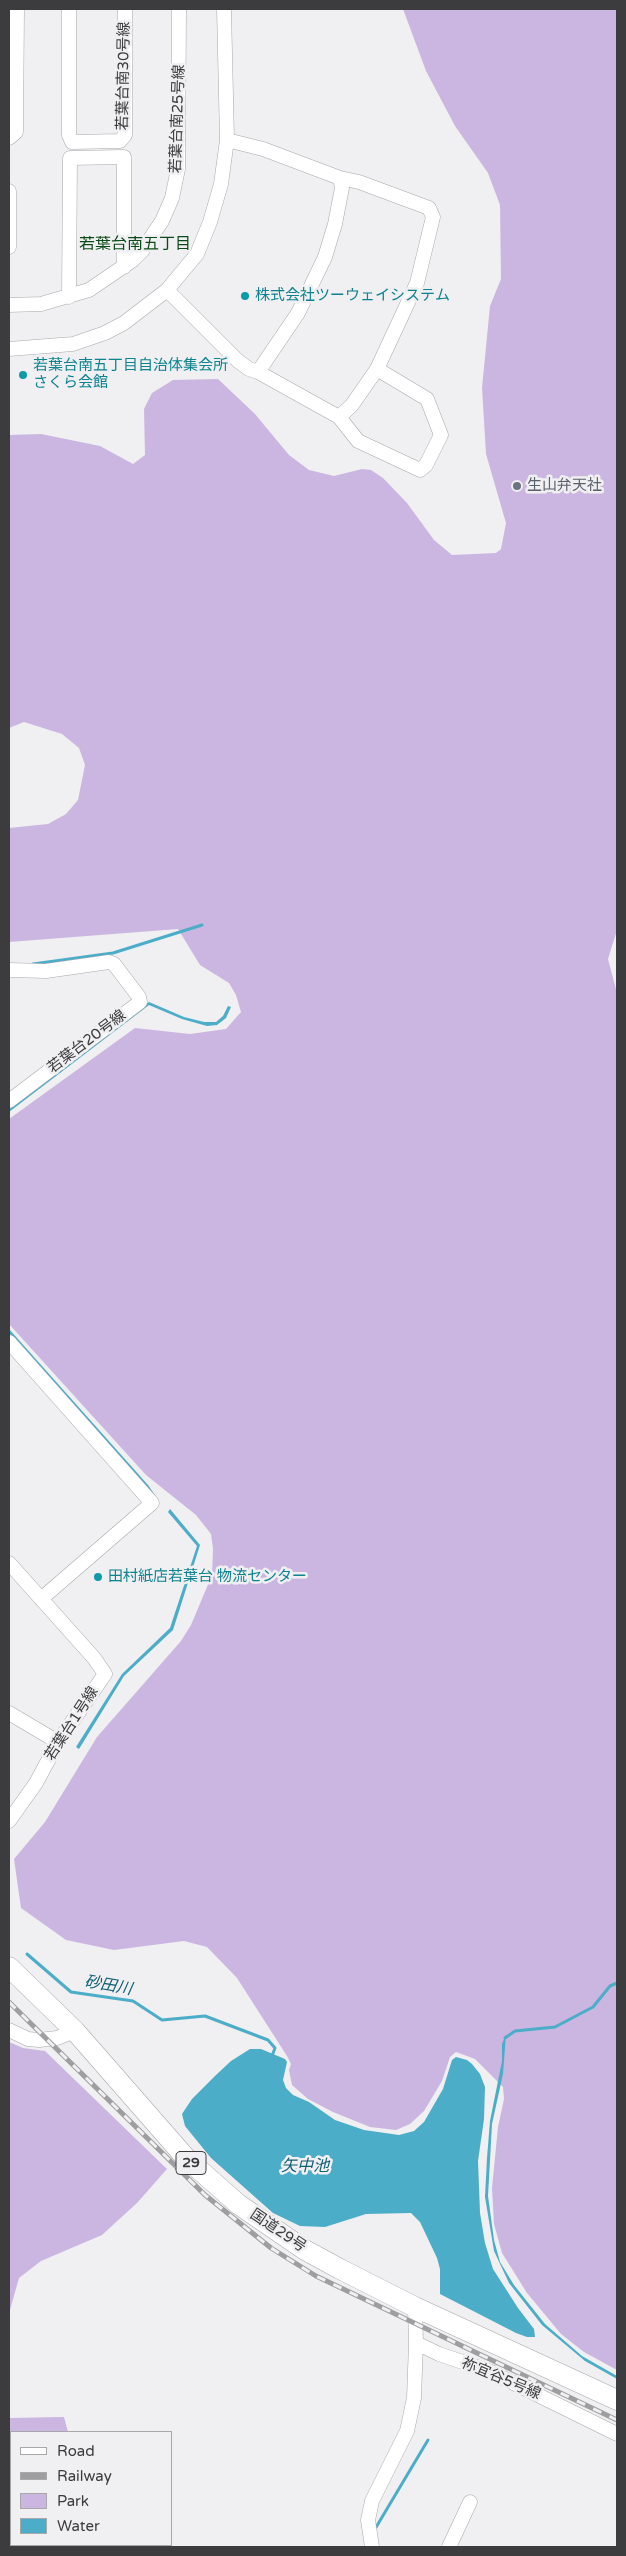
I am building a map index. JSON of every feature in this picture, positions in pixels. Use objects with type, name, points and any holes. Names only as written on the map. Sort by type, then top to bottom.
[{"type":"highway","name":"国道29号","points":[[9,1967],[75,2031],[186,2158],[238,2204],[305,2250],[415,2307],[617,2400]]},
{"type":"street","points":[[9,138],[16,132],[18,9]]},
{"type":"street","name":"若葉台南30号線","points":[[69,9],[69,135],[72,142],[120,141],[125,135],[124,9]]},
{"type":"street","name":"若葉台南25号線","points":[[9,304],[41,304],[89,290],[124,267],[142,251],[162,221],[176,186],[180,149],[179,9]]},
{"type":"street","points":[[9,349],[73,344],[105,333],[124,323],[167,290],[197,254],[210,222],[221,184],[227,140],[224,9]]},
{"type":"street","points":[[227,140],[263,149],[340,178],[359,182],[429,208],[433,217],[416,283],[377,369],[352,405],[339,416]]},
{"type":"street","points":[[69,297],[70,158],[124,157],[124,267]]},
{"type":"street","points":[[258,372],[298,313],[319,272],[335,224],[342,188],[340,178]]},
{"type":"street","points":[[9,191],[9,245]]},
{"type":"street","points":[[167,290],[238,361],[249,369],[258,372],[339,416],[358,441],[420,470],[426,465],[441,435],[428,399],[377,369]]},
{"type":"street","name":"若葉台20号線","points":[[9,970],[46,971],[109,962],[114,964],[139,997],[140,1002],[9,1101]]},
{"type":"street","points":[[9,1342],[152,1503],[41,1600]]},
{"type":"street","name":"若葉台1号線","points":[[9,1563],[94,1658],[105,1674],[58,1742],[36,1783],[9,1821]]},
{"type":"street","points":[[9,1713],[58,1742]]},
{"type":"street","points":[[9,2030],[28,2039],[39,2040],[57,2038],[75,2031]]},
{"type":"street","points":[[372,2547],[368,2520],[372,2501],[407,2431],[414,2398],[415,2307]]},
{"type":"street","name":"祢宜谷5号線","points":[[416,2343],[439,2354],[489,2371],[617,2434]]},
{"type":"street","points":[[449,2547],[470,2502]]},
{"type":"green space","points":[[403,9],[617,9],[617,930],[608,959],[617,993],[617,2370],[584,2352],[561,2334],[527,2293],[502,2253],[494,2224],[492,2188],[498,2127],[504,2099],[503,2087],[475,2059],[456,2052],[450,2057],[442,2081],[424,2111],[410,2124],[396,2130],[370,2127],[333,2112],[308,2099],[292,2085],[289,2070],[291,2064],[287,2056],[237,1978],[207,1947],[184,1941],[114,1950],[66,1940],[21,1908],[14,1859],[45,1822],[97,1737],[181,1641],[191,1625],[212,1575],[213,1549],[211,1534],[196,1515],[146,1475],[9,1324],[9,1119],[135,1028],[190,1034],[226,1029],[241,1012],[236,995],[229,983],[200,965],[178,929],[9,942],[9,828],[48,824],[66,814],[78,800],[85,765],[79,748],[62,734],[24,722],[9,728],[9,435],[41,434],[100,446],[133,464],[145,455],[144,409],[152,393],[173,380],[218,379],[255,414],[289,455],[309,470],[334,476],[362,469],[371,470],[383,478],[407,503],[434,540],[452,555],[496,553],[501,549],[506,523],[486,454],[482,388],[490,306],[501,279],[500,205],[488,173],[455,126],[426,71]]},
{"type":"green space","points":[[9,2042],[23,2048],[45,2051],[167,2169],[137,2203],[102,2235],[41,2261],[19,2278],[10,2310],[9,2333]]},
{"type":"green space","points":[[64,2417],[68,2431],[10,2431],[10,2546],[158,2547],[9,2547],[9,2418]]},
{"type":"water","points":[[149,1002],[184,1017],[204,1022],[216,1022],[223,1016],[228,1006],[231,1007],[226,1018],[217,1025],[207,1026],[182,1019],[149,1005],[9,1112],[9,1108]]},
{"type":"water","points":[[9,1329],[148,1485],[159,1501],[9,1334]]},
{"type":"water","points":[[170,1509],[200,1545],[173,1630],[124,1676],[79,1749],[76,1747],[122,1674],[170,1628],[197,1546],[168,1512]]},
{"type":"water","points":[[506,2034],[503,2074],[492,2124],[488,2196],[494,2240],[500,2262],[514,2285],[545,2324],[582,2356],[617,2376],[617,2379],[585,2361],[542,2325],[509,2283],[494,2251],[485,2197],[487,2158],[490,2121],[502,2061],[502,2044]]},
{"type":"water","name":"矢中池","points":[[250,2049],[261,2049],[285,2059],[287,2062],[283,2080],[286,2088],[293,2095],[309,2102],[335,2120],[364,2130],[399,2135],[414,2131],[424,2122],[443,2089],[452,2060],[456,2057],[467,2060],[472,2064],[480,2074],[485,2087],[484,2119],[478,2161],[480,2213],[485,2243],[493,2269],[534,2329],[535,2337],[527,2337],[516,2333],[440,2294],[440,2269],[437,2258],[420,2222],[411,2213],[366,2214],[325,2227],[300,2226],[273,2213],[211,2158],[185,2126],[182,2114],[192,2099],[216,2075],[231,2061]]},
{"type":"waterway","points":[[33,964],[113,953],[202,925]]},
{"type":"waterway","name":"砂田川","points":[[27,1954],[71,1992],[133,2001],[162,2020],[205,2016],[268,2040],[275,2048],[272,2056]]},
{"type":"waterway","points":[[505,2038],[515,2031],[555,2027],[593,2007],[610,1986],[617,1983]]},
{"type":"waterway","points":[[375,2529],[428,2440]]},
{"type":"railway","points":[[9,2002],[205,2195],[271,2248],[316,2276],[617,2420]]},
{"type":"place","name":"株式会社ツーウェイシステム","points":[[245,296]]},
{"type":"place","name":"若葉台南五丁目自治体集会所 さくら会館","points":[[23,375]]},
{"type":"place","name":"生山弁天社","points":[[517,486]]},
{"type":"place","name":"田村紙店若葉台 物流センター","points":[[98,1577]]},
{"type":"district","name":"若葉台南五丁目","points":[[135,245]]}]
